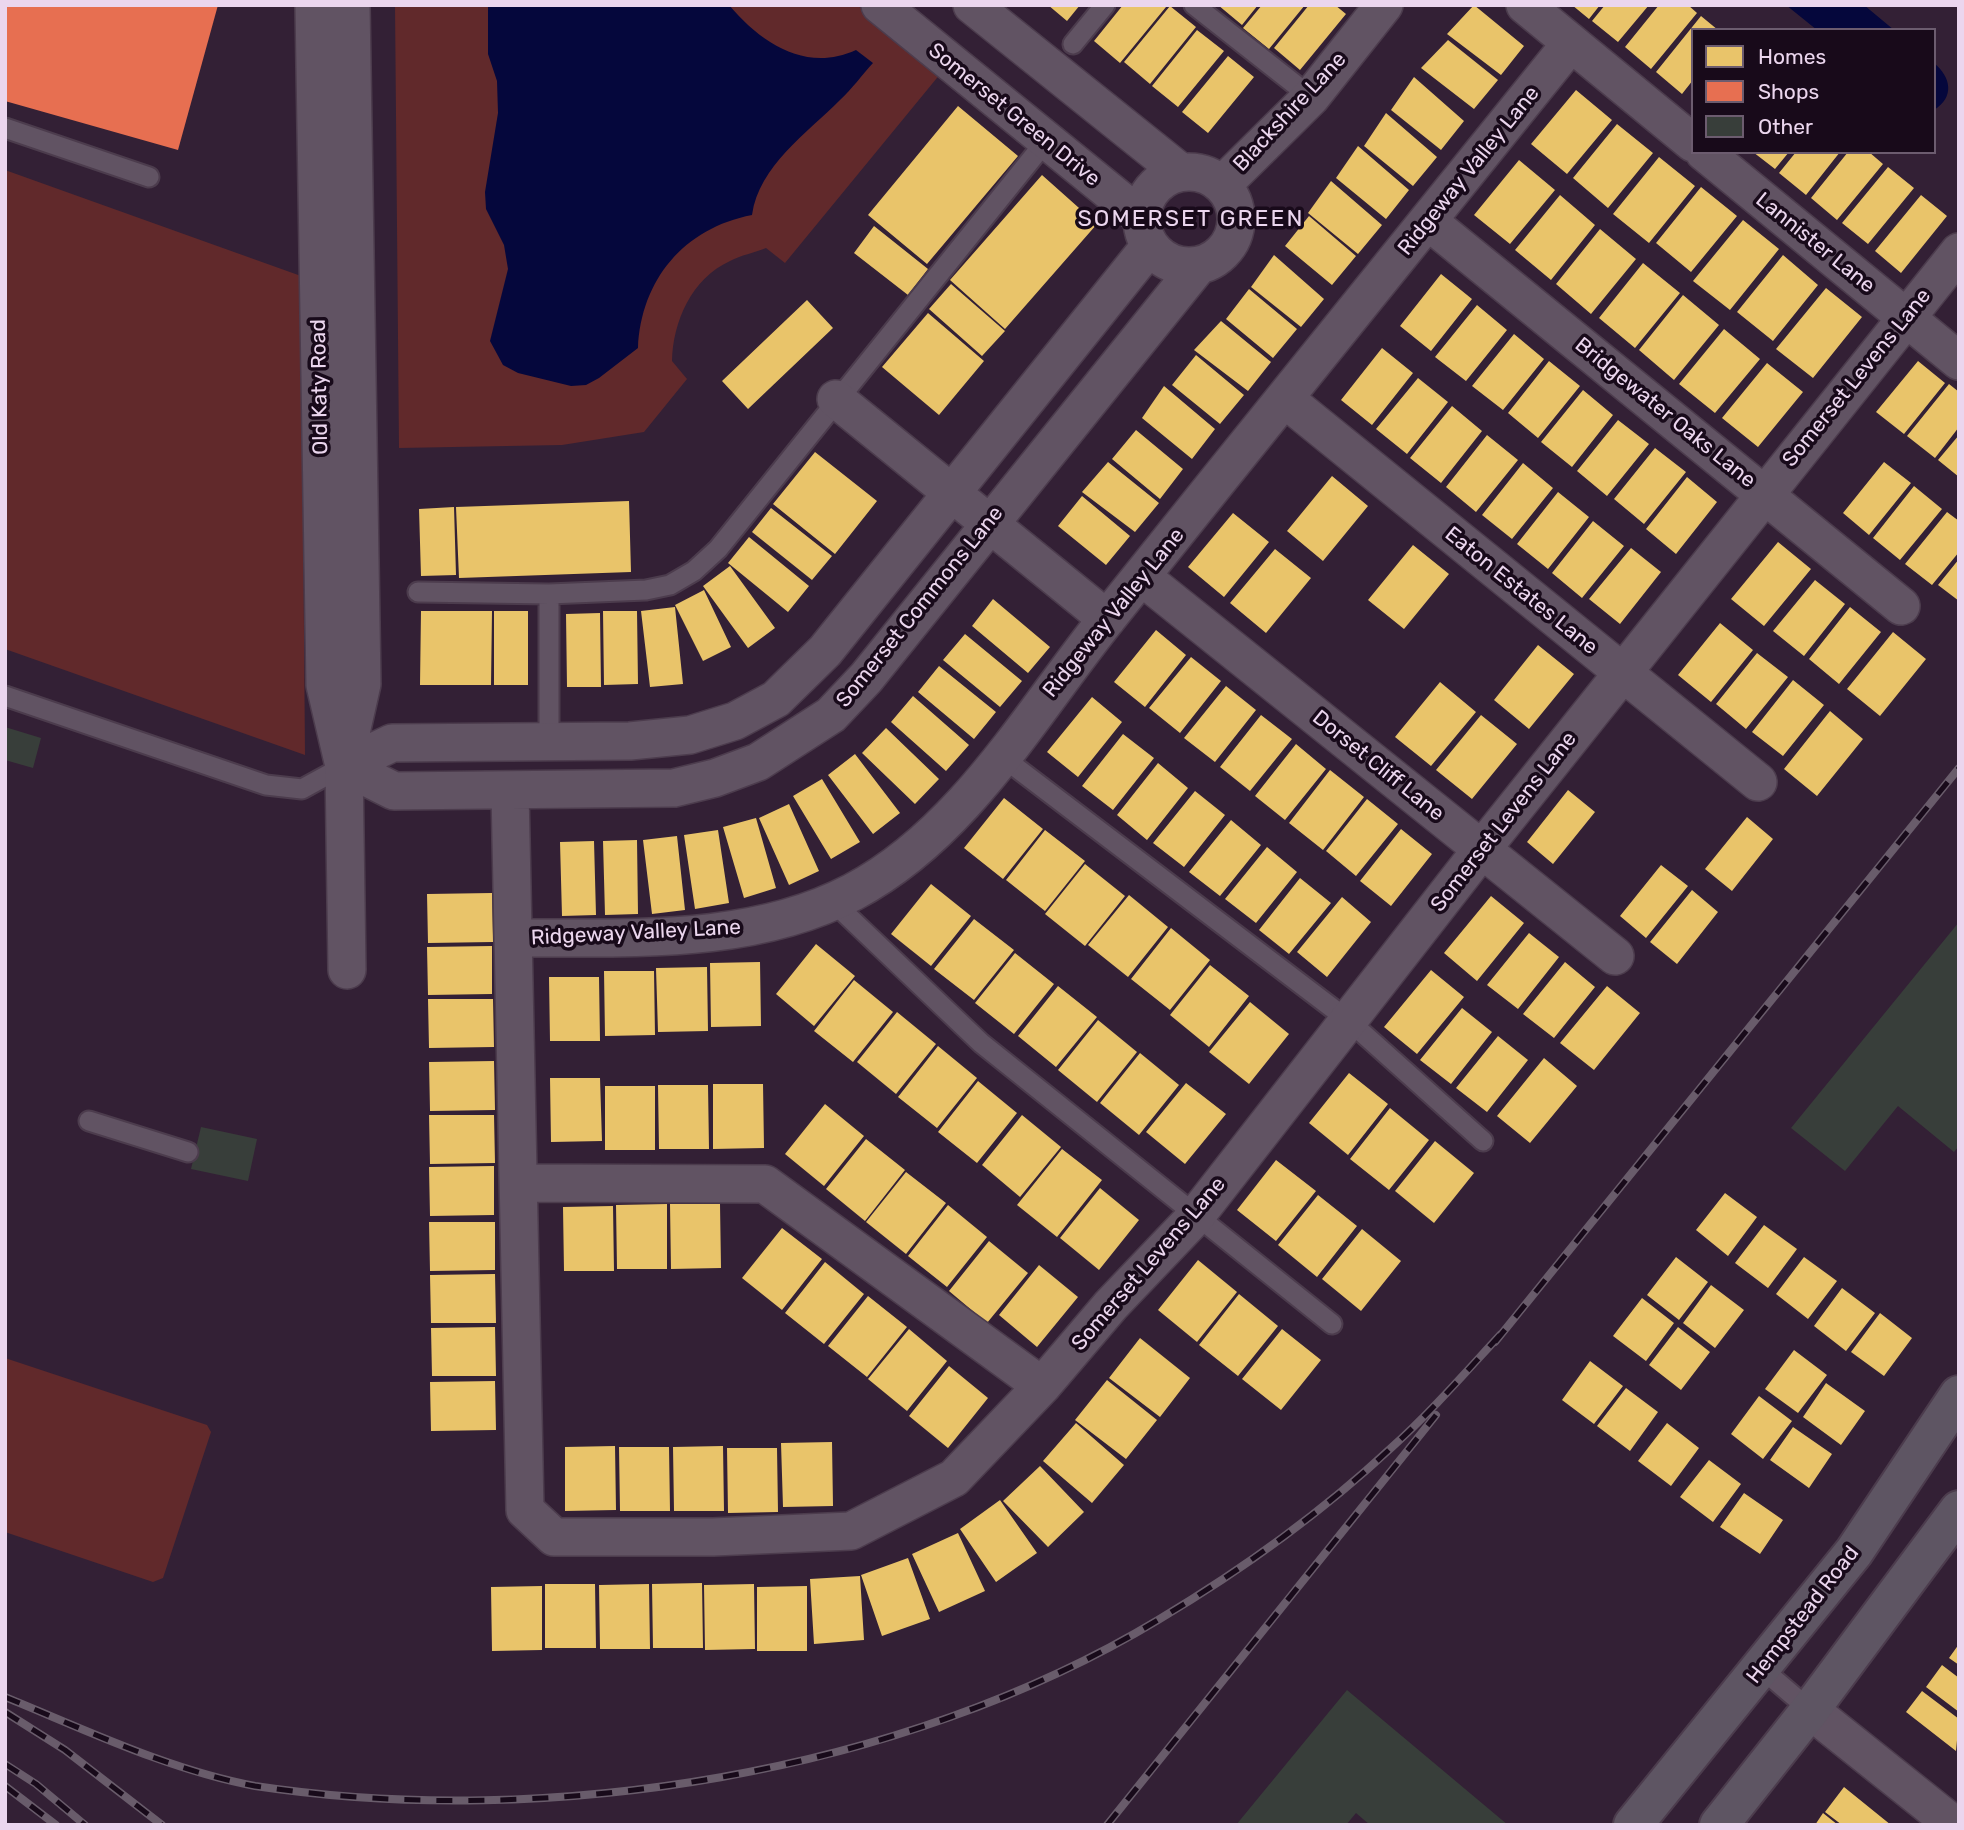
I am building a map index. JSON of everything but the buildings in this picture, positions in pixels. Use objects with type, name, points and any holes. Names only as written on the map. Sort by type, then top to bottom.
[{"type":"main road","name":"Hempstead Road","points":[[1633,1825],[1854,1552],[1959,1395]]},
{"type":"main road","points":[[1719,1825],[1810,1710],[1959,1510]]},
{"type":"street","name":"Old Katy Road","points":[[314,5],[325,685],[344,766],[346,970]]},
{"type":"street","name":"Old Katy Road","points":[[344,766],[362,684],[351,5]]},
{"type":"street","points":[[972,5],[1179,171],[1206,174],[1222,186],[1233,202],[1235,229],[1222,253],[1198,266],[1171,263],[1145,232],[1144,202],[1152,188],[1179,171]]},
{"type":"street","name":"Blackshire Lane","points":[[1222,186],[1311,97],[1384,5]]},
{"type":"street","points":[[1525,5],[1691,141]]},
{"type":"street","name":"Somerset Green Drive","points":[[887,7],[1046,141],[1145,232]]},
{"type":"street","name":"Ridgeway Valley Lane","points":[[514,939],[706,933],[758,926],[832,901],[891,869],[930,837],[1001,756],[1107,619],[1571,43]]},
{"type":"street","name":"Lannister Lane","points":[[1706,154],[1959,361]]},
{"type":"street","name":"Bridgewater Oaks Lane","points":[[1428,220],[1901,606]]},
{"type":"street","points":[[344,766],[392,743],[630,741],[690,735],[735,721],[776,699],[825,651],[951,492],[1145,232]]},
{"type":"street","points":[[318,248],[355,247]]},
{"type":"street","name":"Somerset Levens Lane","points":[[510,791],[525,1510],[554,1537],[713,1537],[851,1531],[954,1478],[1042,1386],[1111,1305],[1195,1217],[1482,849],[1959,252]]},
{"type":"street","name":"Somerset Commons Lane","points":[[344,766],[394,790],[674,788],[715,778],[768,756],[814,728],[848,697],[1198,266]]},
{"type":"street","points":[[835,399],[1107,619]]},
{"type":"street","name":"Eaton Estates Lane","points":[[1285,399],[1758,782]]},
{"type":"street","name":"Dorset Cliff Lane","points":[[1142,576],[1615,956]]},
{"type":"street","points":[[548,790],[549,743]]},
{"type":"street","points":[[520,1183],[765,1184],[1042,1386]]},
{"type":"street","points":[[1810,1710],[1946,1813]]},
{"type":"lane","points":[[1073,44],[1105,5]]},
{"type":"lane","points":[[1194,5],[1311,97]]},
{"type":"lane","points":[[5,128],[149,177]]},
{"type":"lane","points":[[418,592],[549,594],[646,590],[670,585],[694,571],[718,549],[835,399],[1046,141]]},
{"type":"lane","points":[[549,594],[549,743]]},
{"type":"lane","points":[[5,696],[266,785],[302,789],[344,766]]},
{"type":"lane","points":[[1001,756],[1348,1020],[1483,1141]]},
{"type":"lane","points":[[832,901],[981,1043],[1332,1324]]},
{"type":"lane","points":[[89,1121],[188,1152]]},
{"type":"lane","points":[[1762,1668],[1810,1710]]},
{"type":"shaded area","points":[[395,5],[857,5],[941,73],[785,263],[766,248],[734,259],[716,269],[695,290],[681,317],[673,346],[672,361],[687,379],[644,432],[562,445],[399,448]]},
{"type":"shaded area","points":[[488,5],[729,5],[755,31],[786,50],[802,56],[820,58],[856,50],[873,63],[774,166],[756,197],[752,215],[706,232],[687,245],[671,261],[657,279],[648,300],[641,323],[638,348],[586,385],[571,386],[518,373],[503,365],[490,341],[508,269],[504,245],[486,209],[485,192],[498,113],[497,81],[488,54]]},
{"type":"shaded area","points":[[1786,5],[1864,5],[1892,28],[1815,28]]},
{"type":"shaded area","points":[[1936,65],[1944,74],[1948,87],[1948,93],[1936,109]]},
{"type":"shaded area","points":[[5,170],[301,276],[305,755],[5,649]]},
{"type":"shaded area","points":[[5,1358],[207,1425],[211,1432],[163,1578],[153,1582],[5,1532]]},
{"type":"railway","points":[[1495,1342],[1959,768]]},
{"type":"railway","points":[[5,1697],[159,1760],[223,1779],[255,1786],[368,1798],[484,1800],[602,1793],[721,1777],[837,1752],[950,1717],[1058,1673],[1189,1601],[1279,1540],[1364,1472],[1420,1421],[1501,1334]]},
{"type":"railway","points":[[1107,1825],[1436,1415]]},
{"type":"railway","points":[[5,1712],[65,1750],[162,1825]]},
{"type":"railway","points":[[5,1764],[36,1784],[85,1825]]},
{"type":"railway","points":[[5,1786],[56,1825]]},
{"type":"district","name":"SOMERSET GREEN","points":[[1191,219]]}]
